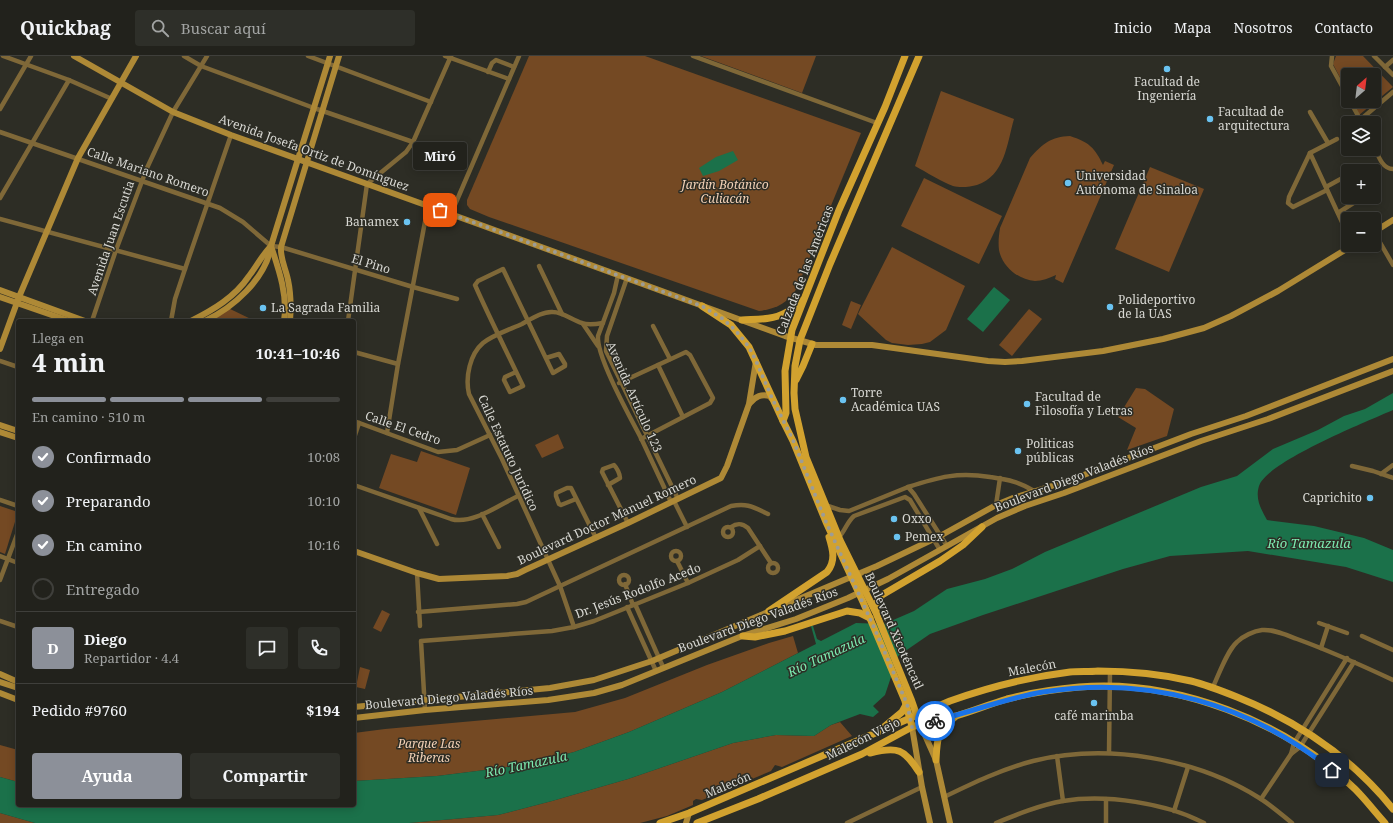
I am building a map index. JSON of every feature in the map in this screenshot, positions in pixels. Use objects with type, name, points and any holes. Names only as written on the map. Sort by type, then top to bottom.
[{"type":"main road","name":"Avenida Josefa Ortiz de Domínguez","points":[[74,56],[173,112],[231,135],[702,306],[812,344],[872,345],[1005,362],[1046,359],[1118,349],[1204,328],[1231,316],[1342,252]]},
{"type":"main road","points":[[0,349],[46,231],[78,158],[136,56]]},
{"type":"main road","points":[[208,319],[230,306],[246,290],[262,270],[268,258],[330,56]]},
{"type":"main road","points":[[290,319],[290,295],[288,282],[280,255],[281,247],[339,56]]},
{"type":"main road","name":"Calzada de las Américas","points":[[783,421],[786,413],[785,371],[792,330],[839,210],[905,56]]},
{"type":"main road","name":"Calzada de las Américas","points":[[838,539],[800,438],[794,409],[795,366],[800,340],[830,264],[919,56]]},
{"type":"main road","points":[[1381,228],[1393,220]]},
{"type":"main road","points":[[195,319],[221,305],[229,298],[249,277],[263,254],[271,246]]},
{"type":"main road","points":[[271,246],[278,268],[283,292],[284,319]]},
{"type":"main road","points":[[0,290],[18,300],[64,319]]},
{"type":"main road","points":[[0,297],[18,300],[79,319]]},
{"type":"main road","points":[[742,320],[767,318],[780,315],[786,313],[804,300]]},
{"type":"main road","points":[[702,306],[723,319],[736,331],[749,347],[793,440],[826,522],[833,553],[833,562],[830,569],[817,580],[779,603],[769,611]]},
{"type":"main road","points":[[794,382],[803,366],[812,344]]},
{"type":"main road","name":"Boulevard Diego Valadés Ríos","points":[[356,707],[572,685],[609,676],[652,661],[877,566],[936,538],[996,505],[1034,491],[1068,481],[1191,434],[1246,416],[1393,359]]},
{"type":"main road","name":"Boulevard Doctor Manuel Romero","points":[[356,552],[439,579],[506,576],[517,574],[628,524],[721,478],[727,466],[749,404],[756,361]]},
{"type":"main road","name":"Boulevard Diego Valadés Ríos","points":[[356,718],[425,710],[576,697],[622,685],[663,667],[743,636],[796,619],[848,598],[888,580],[997,518],[1032,503],[1064,493],[1200,441],[1239,430],[1314,402],[1371,378],[1393,371]]},
{"type":"main road","points":[[749,404],[759,396],[764,395],[772,398]]},
{"type":"main road","points":[[0,425],[16,430]]},
{"type":"main road","points":[[0,432],[16,437]]},
{"type":"main road","points":[[826,522],[838,539]]},
{"type":"main road","points":[[876,613],[875,604],[882,595],[940,562],[963,545],[982,527]]},
{"type":"main road","name":"Boulevard Xicoténcatl","points":[[838,539],[876,613],[914,717],[920,724],[936,760],[950,823]]},
{"type":"main road","name":"Boulevard Xicoténcatl","points":[[838,539],[870,618],[908,701]]},
{"type":"main road","points":[[743,636],[755,637],[775,633],[847,611],[860,613],[870,618]]},
{"type":"main road","name":"Malecón","points":[[660,823],[689,813],[981,689],[1009,682],[1072,672],[1110,671],[1133,672],[1176,678],[1213,687],[1273,713],[1305,731],[1342,758],[1366,779],[1393,809]]},
{"type":"main road","points":[[0,674],[16,681]]},
{"type":"main road","points":[[0,682],[16,687]]},
{"type":"main road","name":"Malecón Viejo","points":[[698,823],[862,754],[920,724],[956,716],[1010,698],[1080,687],[1110,687],[1142,689],[1168,693],[1208,703],[1238,714],[1270,729],[1297,745],[1343,779],[1355,789],[1385,823]]},
{"type":"main road","points":[[0,693],[16,699]]},
{"type":"main road","points":[[880,731],[902,712],[908,701]]},
{"type":"main road","points":[[936,760],[937,743],[940,733],[944,725],[956,716]]},
{"type":"main road","name":"Boulevard Xicoténcatl","points":[[914,717],[912,727],[919,772],[930,823]]},
{"type":"main road","points":[[862,754],[882,750],[902,752],[909,757],[919,772]]},
{"type":"main road","points":[[686,823],[689,813]]},
{"type":"street","points":[[3,56],[69,80],[112,98]]},
{"type":"street","points":[[0,109],[31,56]]},
{"type":"street","points":[[184,56],[201,66],[322,111],[413,142]]},
{"type":"street","name":"Avenida Juan Escutia","points":[[93,319],[141,181],[173,112],[207,56]]},
{"type":"street","points":[[308,56],[431,102]]},
{"type":"street","points":[[451,214],[519,56]]},
{"type":"street","points":[[692,56],[877,123]]},
{"type":"street","points":[[1332,56],[1331,66],[1341,84]]},
{"type":"street","points":[[1374,56],[1393,75]]},
{"type":"street","points":[[348,319],[368,184],[406,152],[413,142],[449,57],[509,79]]},
{"type":"street","points":[[488,72],[492,63],[496,60],[514,67]]},
{"type":"street","points":[[1385,67],[1393,60]]},
{"type":"street","points":[[0,198],[69,80]]},
{"type":"street","points":[[1367,116],[1393,92]]},
{"type":"street","points":[[1310,112],[1328,143]]},
{"type":"street","name":"Calle Mariano Romero","points":[[0,132],[220,208],[238,218],[271,246]]},
{"type":"street","points":[[171,319],[175,299],[185,268],[231,135]]},
{"type":"street","points":[[1336,138],[1310,153],[1289,197],[1288,204],[1293,207],[1341,179]]},
{"type":"street","points":[[1310,153],[1341,220]]},
{"type":"street","points":[[1379,156],[1384,165],[1392,169]]},
{"type":"street","points":[[1338,213],[1352,204]]},
{"type":"street","points":[[387,433],[398,364],[428,206]]},
{"type":"street","points":[[0,219],[185,268]]},
{"type":"street","points":[[1381,244],[1393,265]]},
{"type":"street","points":[[271,246],[281,247]]},
{"type":"street","name":"El Pino","points":[[281,247],[457,299]]},
{"type":"street","points":[[539,266],[562,314]]},
{"type":"street","points":[[516,372],[505,377],[504,381],[510,392],[523,386],[475,284],[478,281],[503,269],[553,373],[565,366],[559,354],[546,358]]},
{"type":"street","name":"Avenida Artículo 123","points":[[618,275],[614,293],[598,336],[598,346],[614,385],[674,501]]},
{"type":"street","name":"Avenida Artículo 123","points":[[627,278],[606,341],[606,351],[648,435],[674,501]]},
{"type":"street","name":"Calle Estatuto Jurídico","points":[[574,627],[560,586],[490,435],[469,394],[467,384],[470,365],[478,349],[486,341],[548,312],[562,314],[583,324]]},
{"type":"street","points":[[583,324],[603,323]]},
{"type":"street","points":[[583,324],[598,346]]},
{"type":"street","points":[[653,326],[670,359]]},
{"type":"street","points":[[614,385],[683,352],[688,353],[713,398],[710,403],[641,439]]},
{"type":"street","points":[[356,353],[398,364]]},
{"type":"street","points":[[0,361],[16,366]]},
{"type":"street","points":[[658,365],[683,417]]},
{"type":"street","name":"Calle El Cedro","points":[[356,422],[438,452],[457,450],[490,435]]},
{"type":"street","points":[[356,432],[359,423]]},
{"type":"street","points":[[608,485],[620,478],[614,465],[603,469],[602,472],[608,485],[628,524]]},
{"type":"street","points":[[1381,474],[1393,465]]},
{"type":"street","points":[[1352,466],[1393,478]]},
{"type":"street","points":[[825,505],[840,510],[849,511],[931,479],[956,474],[970,474],[1019,482],[1034,491]]},
{"type":"street","points":[[996,505],[1000,478]]},
{"type":"street","points":[[356,486],[455,520],[464,520],[482,514],[518,496]]},
{"type":"street","points":[[576,499],[563,505],[559,504],[556,498],[556,493],[569,487],[576,499],[596,538]]},
{"type":"street","points":[[908,487],[914,494],[936,538],[940,550]]},
{"type":"street","points":[[838,539],[844,532],[848,522],[854,516],[905,496],[910,500],[936,538],[947,546]]},
{"type":"street","points":[[0,500],[16,505]]},
{"type":"street","points":[[674,501],[687,527]]},
{"type":"street","points":[[418,612],[517,604],[560,586],[731,506],[749,505],[768,514]]},
{"type":"street","points":[[419,508],[437,544]]},
{"type":"street","points":[[482,514],[499,547]]},
{"type":"street","points":[[731,527],[736,524],[745,526],[751,532],[771,563]]},
{"type":"street","points":[[0,580],[16,537]]},
{"type":"street","name":"Dr. Jesús Rodolfo Acedo","points":[[424,699],[421,641],[552,631],[574,627],[594,621],[688,583],[738,560],[760,546]]},
{"type":"street","points":[[0,556],[16,562]]},
{"type":"street","points":[[677,561],[688,583]]},
{"type":"street","points":[[417,573],[418,612],[420,626]]},
{"type":"street","points":[[625,584],[663,667]]},
{"type":"street","points":[[627,607],[656,670]]},
{"type":"street","points":[[0,621],[16,626]]},
{"type":"street","points":[[1319,623],[1347,633]]},
{"type":"street","points":[[1321,648],[1328,626]]},
{"type":"street","points":[[1213,687],[1231,649],[1241,639],[1262,630],[1273,631],[1321,648],[1347,658],[1393,680]]},
{"type":"street","points":[[1362,636],[1393,650]]},
{"type":"street","points":[[1261,799],[1297,745],[1347,658]]},
{"type":"street","points":[[1305,731],[1354,662]]},
{"type":"street","points":[[1109,754],[1110,671]]},
{"type":"street","points":[[424,699],[425,710]]},
{"type":"street","points":[[944,797],[983,778],[1014,766],[1057,756],[1109,754],[1156,758],[1214,776],[1261,799],[1292,823]]},
{"type":"street","points":[[1057,756],[1063,801]]},
{"type":"street","points":[[1174,811],[1188,767]]},
{"type":"street","points":[[847,823],[922,787]]},
{"type":"street","points":[[996,823],[1039,807],[1063,801],[1082,799],[1106,799],[1132,802],[1174,811],[1204,823]]},
{"type":"street","points":[[1106,799],[1106,823]]},
{"type":"green space","name":"Jardín Botánico Culiacán","points":[[529,56],[645,56],[861,133],[797,288],[790,298],[776,307],[759,311],[489,217],[470,209],[467,205],[467,200]]},
{"type":"green space","points":[[701,56],[816,56],[802,93]]},
{"type":"green space","points":[[1336,56],[1363,56],[1375,68],[1341,68],[1341,79],[1333,64]]},
{"type":"green space","points":[[1381,75],[1393,87],[1381,97]]},
{"type":"green space","points":[[941,91],[1014,119],[1007,148],[999,166],[994,174],[986,181],[977,185],[965,187],[953,186],[915,166]]},
{"type":"green space","points":[[1356,108],[1368,108],[1359,115]]},
{"type":"green space","points":[[1070,136],[1091,146],[1103,165],[1105,161],[1114,165],[1063,283],[1055,279],[1056,275],[1035,281],[1029,280],[1017,275],[1007,267],[999,250],[1000,228],[1030,158],[1039,148],[1052,139]]},
{"type":"green space","points":[[1150,167],[1204,189],[1169,272],[1115,249]]},
{"type":"green space","points":[[924,178],[1002,216],[979,264],[901,226]]},
{"type":"green space","points":[[892,247],[965,286],[946,330],[930,342],[908,345],[892,343],[886,340],[858,314]]},
{"type":"green space","points":[[851,301],[861,305],[851,329],[842,325]]},
{"type":"green space","points":[[226,307],[251,319],[209,319]]},
{"type":"green space","points":[[1029,309],[1042,319],[1012,356],[999,345]]},
{"type":"green space","points":[[1136,388],[1145,389],[1174,409],[1167,436],[1127,450],[1136,428],[1118,417]]},
{"type":"green space","points":[[558,434],[564,448],[542,458],[535,445]]},
{"type":"green space","points":[[421,451],[470,468],[456,515],[379,488],[391,454],[417,462]]},
{"type":"green space","points":[[0,506],[16,511],[16,518],[5,554],[0,552]]},
{"type":"green space","points":[[382,610],[390,614],[381,632],[373,628]]},
{"type":"green space","name":"Parque Las Riberas","points":[[793,636],[798,653],[722,692],[629,732],[574,752],[535,762],[501,768],[437,776],[356,781],[356,733],[575,712],[625,698],[707,665]]},
{"type":"green space","points":[[360,667],[370,670],[365,689],[356,687]]},
{"type":"green space","points":[[840,722],[852,736],[782,767],[775,765],[771,771],[702,800],[696,799],[693,801],[693,805],[667,816],[640,823],[409,823],[498,815],[628,779],[733,743],[776,735],[814,736],[831,725]]},
{"type":"green space","points":[[0,745],[16,749],[16,781],[0,777]]},
{"type":"green space","points":[[0,813],[35,823],[0,823]]},
{"type":"water","points":[[733,151],[738,160],[719,171],[703,176],[699,168],[716,157]]},
{"type":"water","points":[[994,287],[1010,300],[983,332],[967,319]]},
{"type":"water","name":"Río Tamazula","points":[[1393,393],[1393,410],[1319,443],[1298,454],[1266,476],[1259,486],[1258,500],[1267,520],[1314,526],[1364,538],[1393,550],[1393,582],[1346,567],[1248,551],[1170,556],[1123,569],[930,634],[898,656],[885,695],[873,706],[879,712],[873,717],[860,714],[831,725],[814,736],[776,735],[733,743],[628,779],[498,815],[409,823],[35,823],[0,813],[0,777],[16,781],[16,807],[356,807],[356,781],[437,776],[501,768],[535,762],[574,752],[629,732],[722,692],[816,644],[811,626],[813,626],[817,639],[821,641],[856,623],[884,624],[914,611],[947,589],[985,579],[1012,569],[1045,552],[1201,487],[1237,476],[1273,449],[1318,430],[1344,416],[1365,409]]},
{"type":"way so far","points":[[440,210],[702,306],[723,319],[742,337],[749,347],[793,440],[826,522],[863,602],[905,700],[911,718],[912,727],[935,721]]},
{"type":"place","name":"Facultad de Ingeniería","points":[[1167,69]]},
{"type":"place","name":"Facultad de arquitectura","points":[[1210,119]]},
{"type":"place","name":"Universidad Autónoma de Sinaloa","points":[[1068,183]]},
{"type":"place","name":"Miró","points":[[440,210]]},
{"type":"place","name":"Banamex","points":[[407,222]]},
{"type":"place","name":"Polideportivo de la UAS","points":[[1110,307]]},
{"type":"place","name":"La Sagrada Familia","points":[[263,308]]},
{"type":"place","name":"Torre Académica UAS","points":[[843,400]]},
{"type":"place","name":"Facultad de Filosofía y Letras","points":[[1027,404]]},
{"type":"place","name":"Politicas públicas","points":[[1018,451]]},
{"type":"place","name":"Caprichito","points":[[1370,498]]},
{"type":"place","name":"Oxxo","points":[[894,519]]},
{"type":"place","name":"Pemex","points":[[897,537]]},
{"type":"place","name":"café marimba","points":[[1094,703]]},
{"type":"route","points":[[935,721],[956,716],[1010,698],[1043,692],[1080,687],[1142,689],[1185,696],[1238,714],[1270,729],[1294,743],[1332,770]]}]
